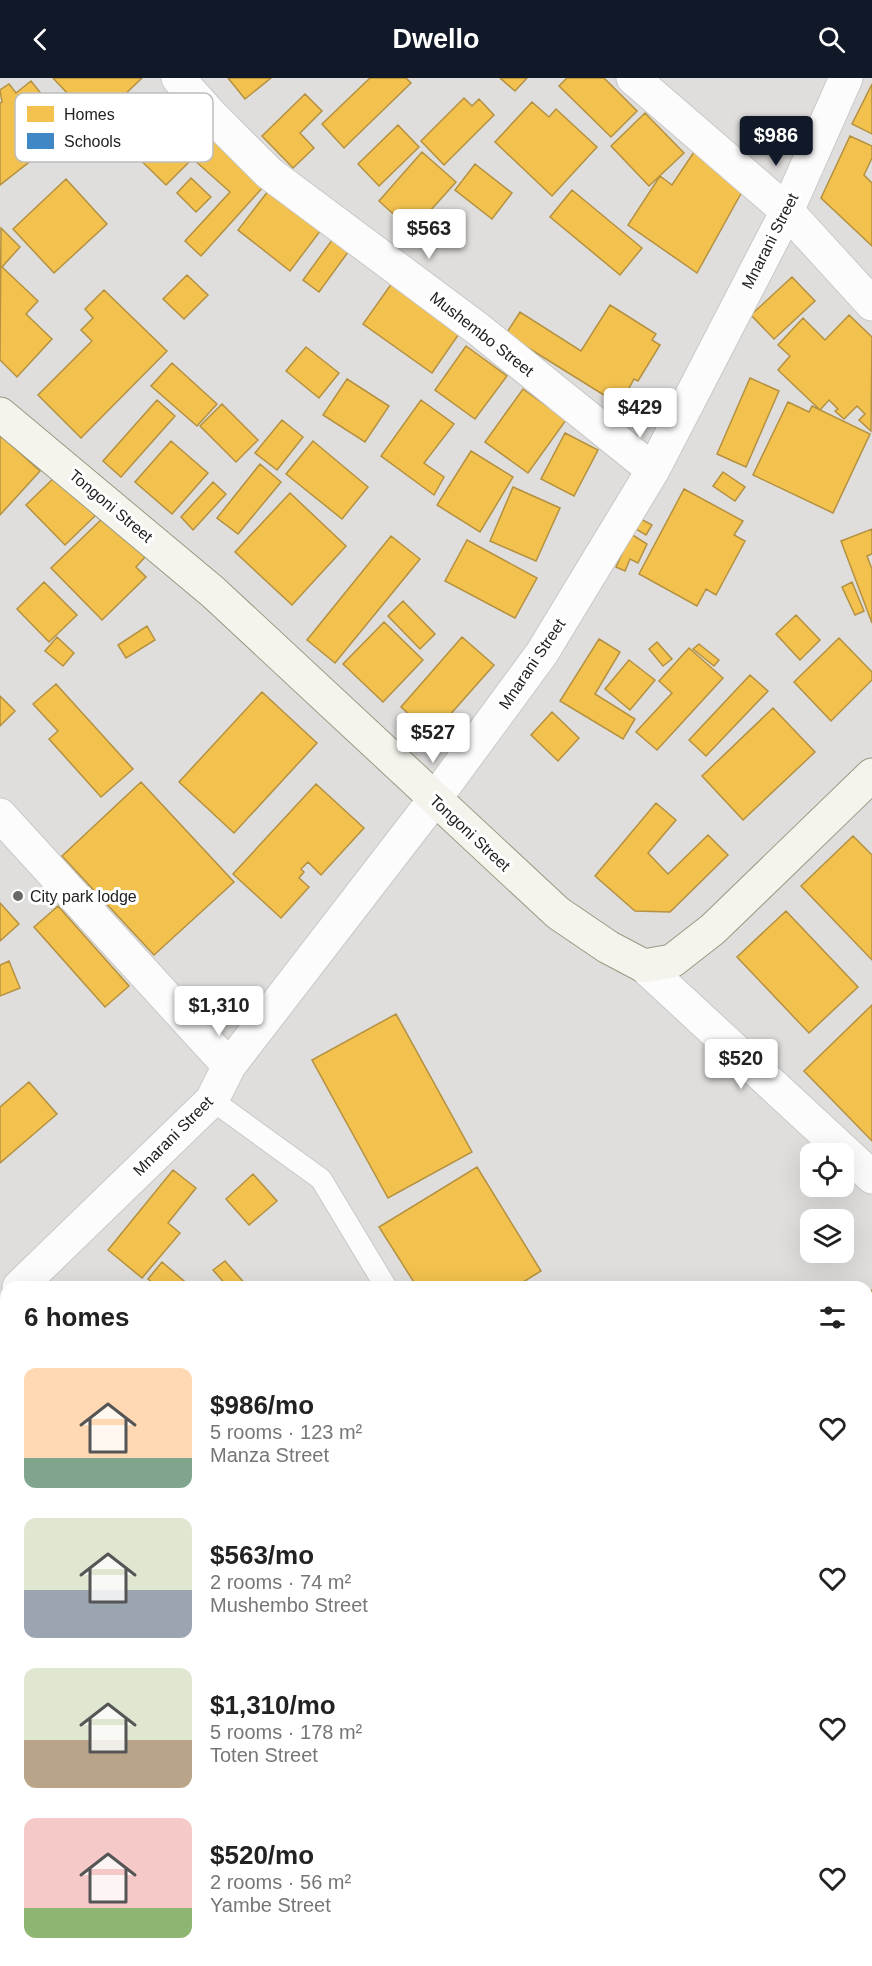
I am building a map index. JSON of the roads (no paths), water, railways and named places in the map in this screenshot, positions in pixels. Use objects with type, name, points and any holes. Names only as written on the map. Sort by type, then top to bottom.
[{"type":"street","name":"Mushembo Street","points":[[178,78],[191,93]]},
{"type":"street","points":[[633,78],[787,210],[872,303]]},
{"type":"street","name":"Mnarani Street","points":[[25,1281],[212,1100],[229,1066],[434,800],[542,653],[653,470],[787,210],[846,78]]},
{"type":"street","name":"Mushembo Street","points":[[213,117],[269,173],[478,329],[653,470]]},
{"type":"street","name":"Tongoni Street","points":[[0,414],[213,592],[558,913],[608,947],[644,966]]},
{"type":"street","points":[[644,966],[672,961],[713,929],[872,775]]},
{"type":"street","points":[[0,814],[229,1066]]},
{"type":"street","points":[[644,966],[872,1177]]},
{"type":"lane","points":[[212,1100],[321,1179],[382,1281]]},
{"type":"place","name":"City park lodge","points":[[18,896]]}]
